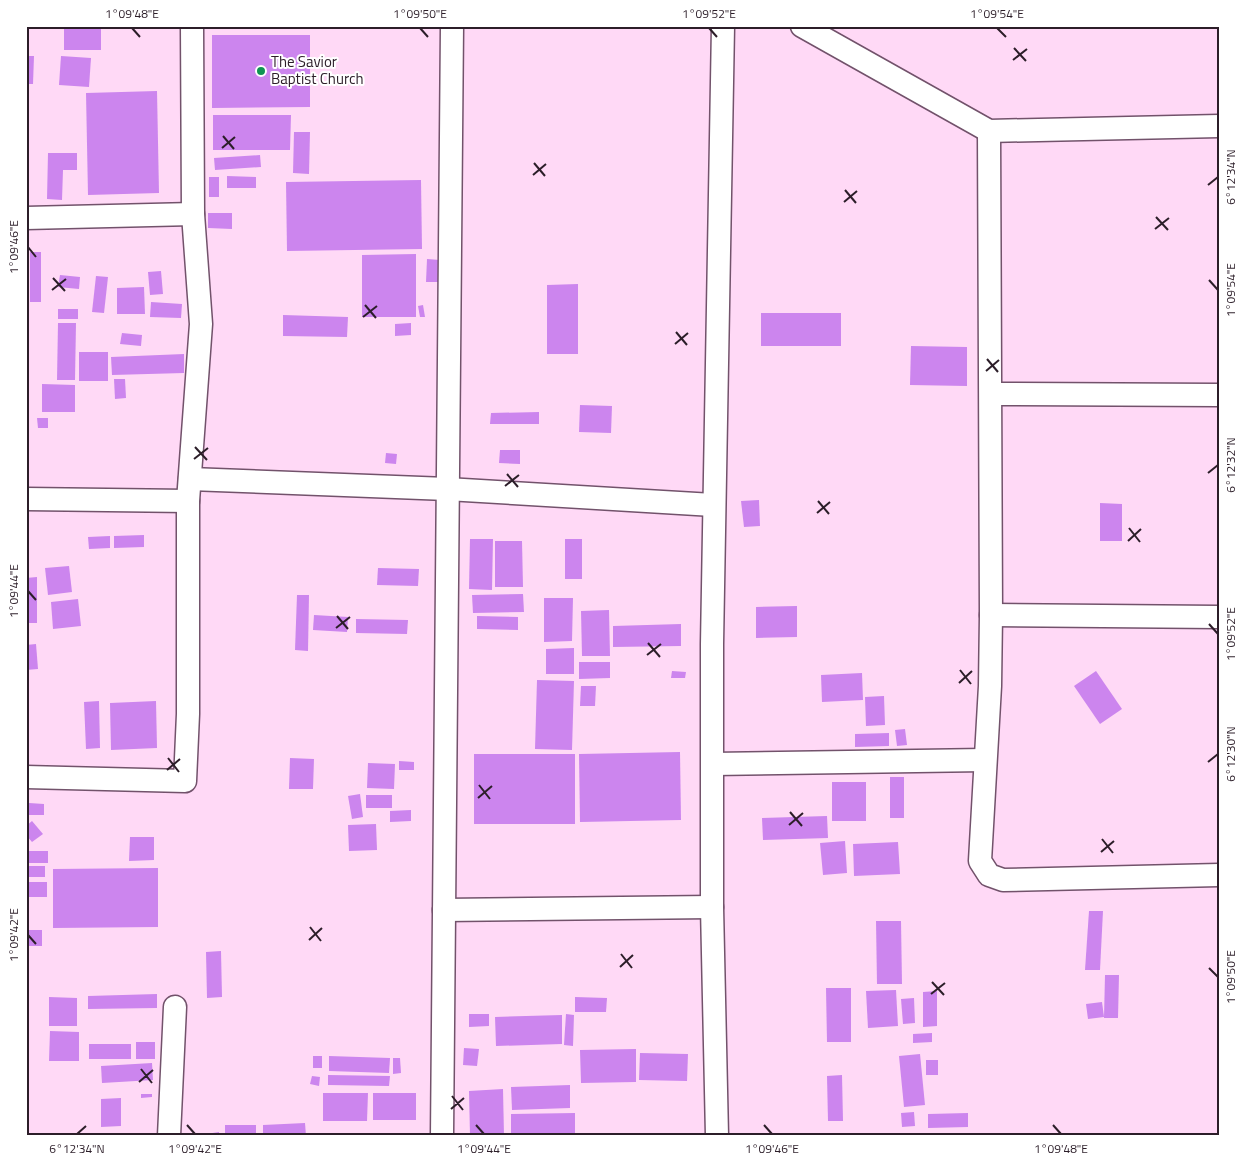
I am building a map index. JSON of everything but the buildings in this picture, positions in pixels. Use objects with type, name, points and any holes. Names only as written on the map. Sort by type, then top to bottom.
[{"type":"street","points":[[26,777],[185,781],[188,704],[188,501],[201,324],[193,214],[192,26]]},
{"type":"street","points":[[442,1136],[452,26]]},
{"type":"street","points":[[717,1136],[712,907],[713,505],[723,26]]},
{"type":"street","points":[[802,26],[988,131],[1219,126]]},
{"type":"street","points":[[988,131],[991,615],[980,861],[989,875],[1004,880],[1218,876]]},
{"type":"street","points":[[26,218],[193,214]]},
{"type":"street","points":[[991,394],[1219,395]]},
{"type":"street","points":[[190,479],[447,490],[713,505]]},
{"type":"street","points":[[26,499],[188,501]]},
{"type":"street","points":[[991,615],[1219,617]]},
{"type":"street","points":[[713,764],[985,760]]},
{"type":"street","points":[[444,910],[712,907]]},
{"type":"street","points":[[169,1136],[175,1007]]},
{"type":"place","name":"The Savior Baptist Church","points":[[261,71]]}]
